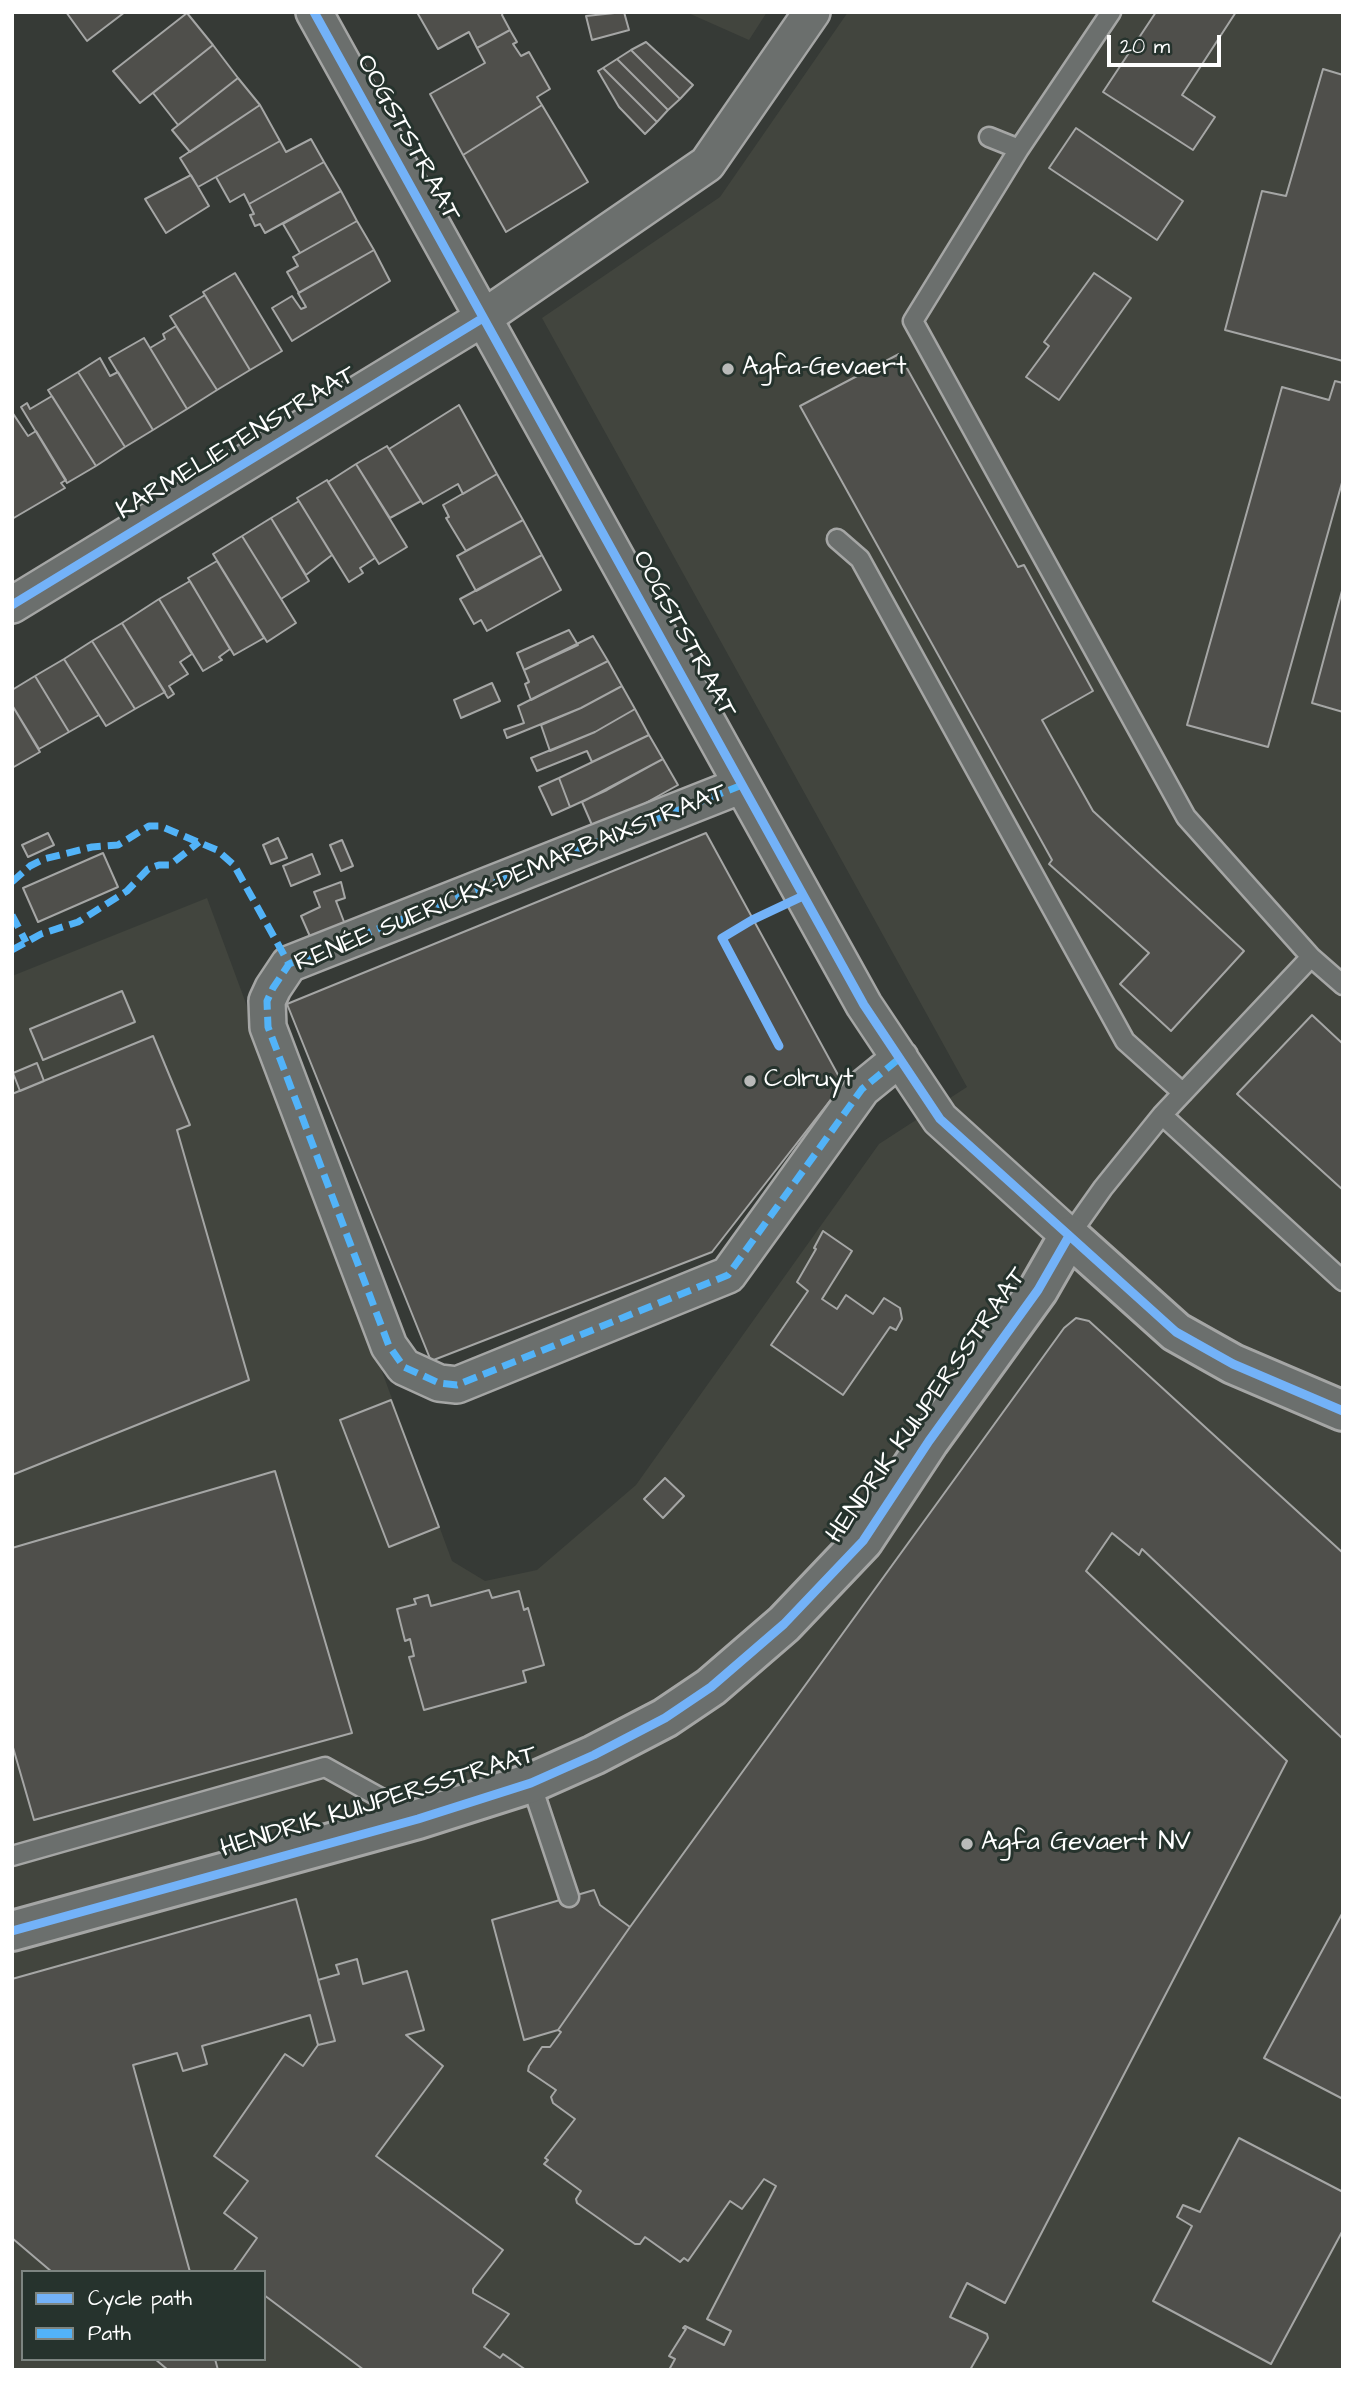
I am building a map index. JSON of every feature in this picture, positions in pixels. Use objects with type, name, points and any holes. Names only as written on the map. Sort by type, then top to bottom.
[{"type":"street","name":"OOGSTSTRAAT","points":[[314,12],[864,1005],[940,1119],[1069,1236]]},
{"type":"street","name":"KARMELIETENSTRAAT","points":[[12,605],[483,318],[706,164],[812,12]]},
{"type":"street","name":"RENÉE SUERICKX-DEMARBAIXSTRAAT","points":[[742,785],[289,964],[273,988],[267,1001],[268,1027],[389,1346],[404,1367],[439,1383],[457,1385],[728,1275],[862,1089],[900,1058]]},
{"type":"street","points":[[1069,1236],[1176,1332],[1233,1364],[1343,1411]]},
{"type":"street","name":"HENDRIK KUIJPERSSTRAAT","points":[[12,1931],[418,1819],[531,1783],[594,1755],[665,1718],[711,1687],[784,1624],[863,1541],[929,1441],[1038,1290],[1069,1236]]},
{"type":"lane","points":[[1111,12],[1018,149],[913,321],[1186,817],[1311,957],[1343,985]]},
{"type":"lane","points":[[989,137],[1018,149]]},
{"type":"lane","points":[[837,539],[860,559],[1125,1041],[1183,1093]]},
{"type":"lane","points":[[1069,1236],[1103,1188],[1162,1115],[1311,957]]},
{"type":"lane","points":[[1162,1115],[1343,1281]]},
{"type":"lane","points":[[12,1856],[325,1767],[418,1819]]},
{"type":"lane","points":[[531,1783],[569,1897]]},
{"type":"shaded area","points":[[686,12],[767,12],[749,40]]},
{"type":"shaded area","points":[[848,12],[1343,12],[1343,2370],[12,2370],[12,976],[207,898],[452,1561],[485,1581],[537,1570],[636,1485],[879,1144],[967,1087],[542,318],[720,197]]},
{"type":"building","points":[[66,12],[125,12],[87,41]]},
{"type":"building","points":[[503,12],[510,30],[477,48],[469,32],[438,49],[418,14]]},
{"type":"building","points":[[624,12],[629,30],[592,40],[586,16]]},
{"type":"building","points":[[1156,12],[1236,12],[1182,95],[1215,117],[1193,150],[1103,92]]},
{"type":"building","points":[[187,13],[213,45],[140,103],[113,71]]},
{"type":"building","points":[[510,30],[517,42],[513,44],[521,56],[529,52],[550,89],[537,97],[542,105],[463,155],[430,94],[485,63],[477,48]]},
{"type":"building","points":[[646,42],[693,85],[680,99],[631,50]]},
{"type":"building","points":[[213,45],[238,78],[178,125],[153,93]]},
{"type":"building","points":[[631,50],[680,99],[668,110],[617,59]]},
{"type":"building","points":[[617,59],[668,110],[657,122],[603,68]]},
{"type":"building","points":[[603,68],[657,122],[645,134],[619,107],[598,71]]},
{"type":"building","points":[[1323,69],[1343,75],[1343,361],[1225,330],[1262,191],[1286,196]]},
{"type":"building","points":[[238,78],[260,105],[190,152],[172,130]]},
{"type":"building","points":[[260,105],[280,141],[198,187],[180,158]]},
{"type":"building","points":[[542,105],[588,182],[506,232],[463,155]]},
{"type":"building","points":[[1076,128],[1183,201],[1157,240],[1049,168]]},
{"type":"building","points":[[311,139],[324,162],[249,204],[244,194],[230,202],[216,177],[280,141],[286,152]]},
{"type":"building","points":[[324,162],[341,191],[265,233],[260,224],[255,226],[250,215],[254,214],[249,204]]},
{"type":"building","points":[[191,175],[209,206],[166,233],[145,199]]},
{"type":"building","points":[[341,191],[357,221],[300,253],[283,224]]},
{"type":"building","points":[[357,221],[374,250],[299,293],[287,272],[298,266],[293,257]]},
{"type":"building","points":[[374,250],[390,281],[292,341],[272,308],[292,296],[301,309],[306,307],[298,293]]},
{"type":"building","points":[[235,273],[282,351],[250,370],[203,292]]},
{"type":"building","points":[[1094,273],[1131,298],[1059,400],[1026,377],[1049,346],[1044,342]]},
{"type":"building","points":[[205,295],[250,370],[217,390],[170,316]]},
{"type":"building","points":[[176,326],[217,390],[187,409],[150,348],[165,339],[163,334]]},
{"type":"building","points":[[144,338],[187,409],[153,430],[109,358]]},
{"type":"building","points":[[899,354],[1018,567],[1024,565],[1093,691],[1042,720],[1093,811],[1244,951],[1171,1031],[1120,984],[1149,953],[1049,864],[1052,860],[800,406]]},
{"type":"building","points":[[100,358],[110,376],[118,372],[153,430],[125,447],[78,372]]},
{"type":"building","points":[[78,372],[125,447],[96,466],[48,390]]},
{"type":"building","points":[[1335,381],[1343,383],[1343,479],[1268,747],[1187,725],[1282,387],[1329,400]]},
{"type":"building","points":[[52,396],[96,466],[67,483],[21,407],[27,403],[30,409]]},
{"type":"building","points":[[459,405],[497,474],[463,494],[458,484],[423,504],[389,449]]},
{"type":"building","points":[[12,412],[28,436],[36,431],[66,480],[61,483],[65,488],[12,519]]},
{"type":"building","points":[[387,446],[421,501],[390,518],[356,464]]},
{"type":"building","points":[[356,464],[407,547],[379,564],[328,482]]},
{"type":"building","points":[[497,474],[523,520],[466,551],[446,518],[449,517],[443,505]]},
{"type":"building","points":[[327,480],[375,558],[360,568],[363,573],[349,582],[297,498]]},
{"type":"building","points":[[299,501],[332,555],[306,575],[271,518]]},
{"type":"building","points":[[271,518],[309,581],[281,599],[242,536]]},
{"type":"building","points":[[523,520],[542,555],[476,591],[457,556]]},
{"type":"building","points":[[242,536],[296,623],[267,642],[213,554]]},
{"type":"building","points":[[542,555],[561,590],[487,631],[481,620],[474,624],[460,599]]},
{"type":"building","points":[[217,561],[264,638],[234,655],[188,578]]},
{"type":"building","points":[[190,581],[230,649],[219,657],[222,660],[203,671],[159,599]]},
{"type":"building","points":[[1343,587],[1343,712],[1312,703]]},
{"type":"building","points":[[159,599],[192,654],[180,662],[188,674],[169,686],[174,694],[168,698],[122,623]]},
{"type":"building","points":[[122,623],[165,692],[135,709],[92,641]]},
{"type":"building","points":[[569,630],[578,645],[524,670],[517,653]]},
{"type":"building","points":[[593,636],[608,661],[531,700],[525,684],[529,682],[524,670]]},
{"type":"building","points":[[92,641],[135,709],[106,726],[64,659]]},
{"type":"building","points":[[64,659],[99,715],[69,732],[35,676]]},
{"type":"building","points":[[608,661],[622,686],[581,708],[507,738],[504,730],[524,723],[518,706]]},
{"type":"building","points":[[35,676],[69,732],[39,749],[12,705],[12,690]]},
{"type":"building","points":[[492,683],[500,701],[461,718],[454,700]]},
{"type":"building","points":[[622,686],[635,709],[595,732],[550,751],[541,725]]},
{"type":"building","points":[[12,705],[40,752],[12,768]]},
{"type":"building","points":[[635,709],[649,735],[592,762],[587,751],[537,771],[531,758],[595,732]]},
{"type":"building","points":[[649,735],[663,759],[570,807],[559,778]]},
{"type":"building","points":[[663,759],[678,785],[633,810],[592,825],[582,802]]},
{"type":"building","points":[[559,778],[570,807],[552,815],[539,787]]},
{"type":"building","points":[[48,833],[54,845],[28,857],[22,845]]},
{"type":"building","points":[[706,833],[843,1084],[712,1252],[431,1361],[287,1004]]},
{"type":"building","points":[[278,838],[287,858],[271,864],[263,845]]},
{"type":"building","points":[[342,840],[353,866],[341,871],[330,845]]},
{"type":"building","points":[[103,853],[118,887],[38,922],[23,888]]},
{"type":"building","points":[[312,854],[320,874],[291,886],[283,866]]},
{"type":"building","points":[[341,882],[345,898],[336,901],[346,927],[312,941],[301,916],[320,907],[314,892]]},
{"type":"building","points":[[122,991],[135,1022],[43,1060],[30,1029]]},
{"type":"building","points":[[1312,1015],[1343,1044],[1343,1190],[1237,1094]]},
{"type":"building","points":[[153,1036],[190,1125],[177,1130],[249,1380],[12,1475],[12,1094]]},
{"type":"building","points":[[37,1063],[44,1081],[20,1091],[13,1073]]},
{"type":"building","points":[[823,1231],[852,1251],[822,1299],[837,1309],[846,1295],[873,1314],[884,1298],[900,1308],[902,1319],[896,1330],[890,1327],[843,1395],[771,1345],[808,1291],[797,1282]]},
{"type":"building","name":"Agfa Gevaert NV","points":[[1076,1318],[1089,1321],[1343,1553],[1343,1739],[1142,1549],[1139,1555],[1112,1533],[1086,1571],[1287,1761],[1005,2303],[967,2283],[950,2317],[987,2334],[988,2338],[970,2370],[669,2370],[675,2359],[669,2356],[686,2329],[683,2328],[685,2326],[724,2345],[731,2331],[707,2319],[776,2186],[764,2179],[742,2209],[730,2201],[688,2261],[684,2258],[680,2262],[645,2237],[640,2244],[635,2244],[577,2203],[576,2199],[581,2191],[544,2164],[548,2160],[545,2158],[575,2119],[553,2103],[551,2097],[556,2090],[528,2071],[529,2066],[542,2047],[550,2047],[561,2032],[558,2030],[630,1927],[1064,1328]]},
{"type":"building","points":[[391,1400],[439,1527],[389,1547],[340,1420]]},
{"type":"building","points":[[275,1471],[352,1733],[34,1820],[12,1744],[12,1548]]},
{"type":"building","points":[[665,1478],[684,1496],[663,1518],[644,1499]]},
{"type":"building","points":[[489,1590],[492,1598],[519,1591],[524,1610],[528,1608],[544,1665],[523,1671],[526,1682],[424,1710],[409,1657],[414,1656],[410,1639],[405,1641],[397,1609],[416,1604],[414,1599],[428,1595],[431,1606]]},
{"type":"building","points":[[594,1890],[600,1905],[630,1927],[558,2030],[524,2040],[492,1920]]},
{"type":"building","points":[[296,1899],[335,2041],[318,2045],[310,2015],[202,2046],[207,2064],[183,2071],[177,2053],[133,2065],[189,2270],[50,2270],[12,2238],[12,1979]]},
{"type":"building","points":[[1343,1912],[1343,2099],[1264,2058]]},
{"type":"building","points":[[357,1959],[363,1984],[407,1971],[424,2030],[406,2035],[443,2066],[376,2156],[503,2250],[473,2289],[473,2293],[509,2314],[484,2347],[500,2358],[503,2354],[526,2370],[364,2370],[266,2296],[266,2270],[234,2270],[257,2238],[224,2213],[248,2181],[214,2156],[285,2054],[303,2066],[318,2045],[335,2041],[318,1980],[339,1974],[336,1965]]},
{"type":"building","points":[[1239,2138],[1343,2192],[1343,2230],[1271,2364],[1153,2301],[1192,2226],[1177,2217],[1183,2205],[1200,2212]]},
{"type":"building","points":[[157,2361],[216,2361],[218,2370],[168,2370]]},
{"type":"marked path","points":[[742,785],[289,964],[273,988],[267,1001],[268,1027],[389,1346],[404,1367],[439,1383],[457,1385],[728,1275],[862,1089],[900,1058]]},
{"type":"marked path","points":[[12,882],[30,866],[44,859],[92,847],[118,845],[149,826],[160,826],[217,850],[234,865],[289,964]]},
{"type":"marked path","points":[[12,950],[41,934],[78,922],[127,891],[148,869],[170,865],[199,842]]},
{"type":"marked path","points":[[12,915],[26,942]]},
{"type":"cycle path","points":[[314,12],[864,1005],[940,1119],[1176,1332],[1233,1364],[1343,1411]]},
{"type":"cycle path","points":[[12,605],[483,318]]},
{"type":"cycle path","points":[[779,1046],[722,938],[752,920],[803,896]]},
{"type":"cycle path","points":[[12,1931],[418,1819],[531,1783],[594,1755],[665,1718],[711,1687],[784,1624],[863,1541],[929,1441],[1038,1290],[1069,1236]]},
{"type":"place","name":"Agfa-Gevaert","points":[[728,369]]},
{"type":"place","name":"Colruyt","points":[[750,1081]]},
{"type":"place","name":"Agfa Gevaert NV","points":[[967,1844]]}]
